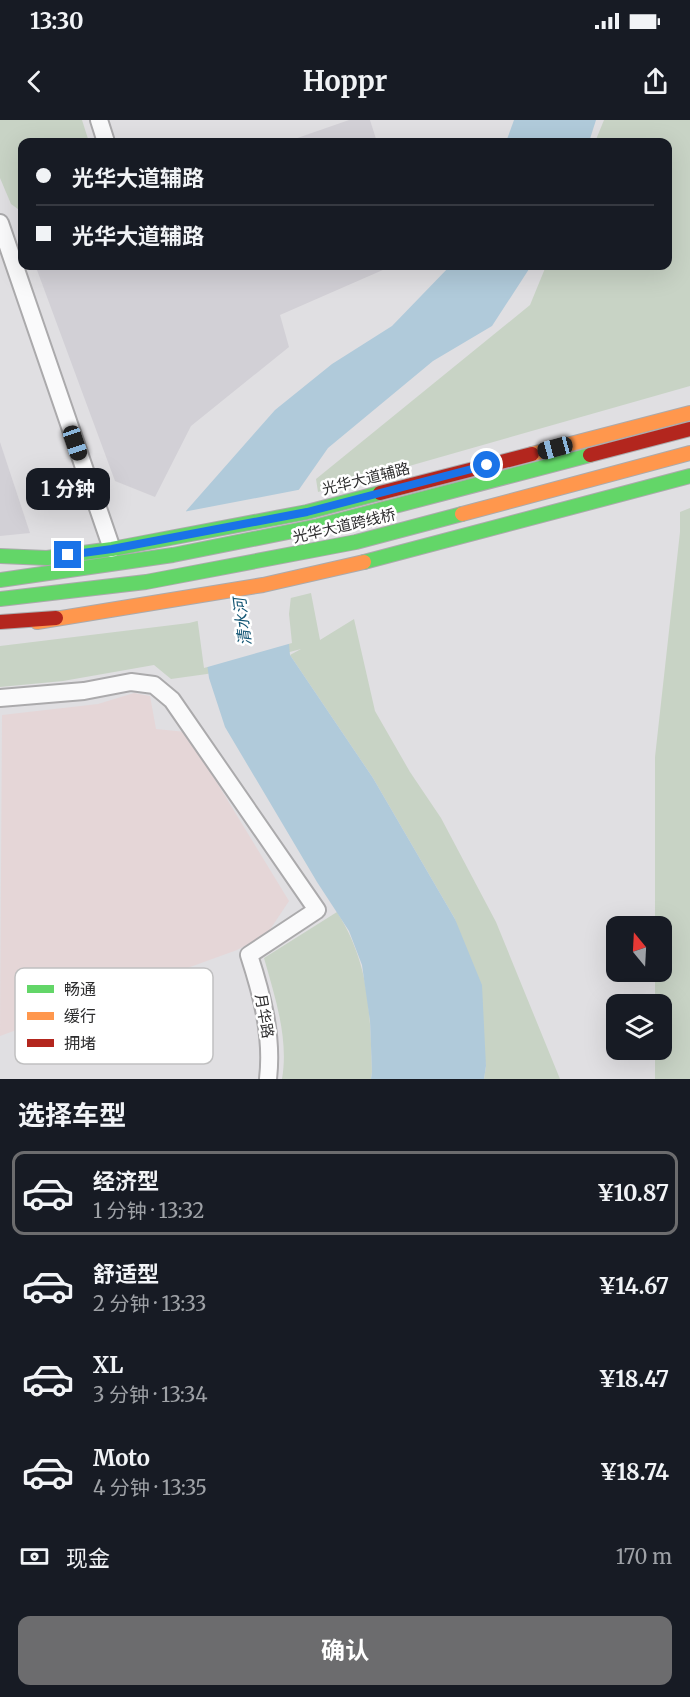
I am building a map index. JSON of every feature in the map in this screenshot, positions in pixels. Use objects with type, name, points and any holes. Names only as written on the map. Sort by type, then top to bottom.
[{"type":"main road","name":"光华大道辅路","points":[[47,558],[112,549],[307,512],[690,413]]},
{"type":"main road","name":"光华大道跨线桥","points":[[0,580],[173,555],[318,526],[690,429]]},
{"type":"main road","name":"光华大道跨线桥","points":[[0,599],[146,582],[356,542],[690,453]]},
{"type":"main road","points":[[0,630],[56,618],[299,578],[690,476]]},
{"type":"main road","points":[[0,556],[47,558]]},
{"type":"main road","points":[[0,564],[47,558]]},
{"type":"main road","points":[[0,622],[56,618]]},
{"type":"street","points":[[99,120],[105,138]]},
{"type":"street","points":[[0,223],[16,250]]},
{"type":"street","points":[[22,270],[112,549]]},
{"type":"street","name":"月华路","points":[[0,698],[84,691],[131,682],[153,685],[172,700],[316,910],[249,955],[262,996],[268,1032],[268,1079]]},
{"type":"shaded area","points":[[349,120],[370,120],[376,138],[297,138]]},
{"type":"shaded area","points":[[37,270],[383,270],[280,315],[289,347],[191,426],[155,497],[115,481]]},
{"type":"shaded area","points":[[0,442],[30,533],[0,536]]},
{"type":"shaded area","points":[[134,693],[150,696],[156,729],[186,732],[289,901],[267,934],[237,950],[187,968],[15,968],[15,1031],[0,1036],[2,715],[98,704]]},
{"type":"green space","points":[[0,120],[82,120],[88,138],[18,138],[18,209],[11,204],[0,178]]},
{"type":"green space","points":[[604,120],[690,120],[690,386],[318,492],[316,479],[530,305],[544,270],[672,270],[672,138],[597,138]]},
{"type":"green space","points":[[690,508],[690,1079],[655,1079],[655,1060],[672,1060],[672,994],[655,994],[655,982],[672,982],[672,916],[655,916],[655,757],[680,532],[680,512]]},
{"type":"green space","points":[[311,593],[320,640],[354,619],[375,711],[410,772],[441,818],[496,922],[560,1079],[484,1079],[486,1066],[455,919],[373,778],[290,655],[301,649],[207,674],[171,679],[154,665],[63,681],[0,687],[0,646],[189,623]]},
{"type":"green space","points":[[337,912],[356,950],[366,989],[369,1009],[371,1079],[282,1079],[284,1049],[282,1033],[264,958]]},
{"type":"water","points":[[514,120],[596,120],[590,138],[507,138]]},
{"type":"water","name":"清水河","points":[[446,270],[528,270],[492,326],[433,361],[328,448],[298,491],[286,614],[290,655],[373,778],[455,919],[482,985],[486,1066],[484,1079],[371,1079],[370,1021],[362,965],[349,931],[317,882],[225,727],[209,678],[186,511],[275,410],[332,364],[392,326]]},
{"type":"pier","points":[[303,489],[289,614],[292,643],[204,668],[183,512]]},
{"type":"traffic: fast","points":[[0,580],[173,555],[318,526],[590,455]]},
{"type":"traffic: fast","points":[[364,562],[690,476]]},
{"type":"traffic: fast","points":[[0,556],[47,558],[112,549],[307,512],[380,493]]},
{"type":"traffic: fast","points":[[0,599],[146,582],[356,542],[462,514]]},
{"type":"traffic: slow","points":[[532,454],[690,413]]},
{"type":"traffic: slow","points":[[462,514],[690,453]]},
{"type":"traffic: slow","points":[[37,622],[263,585],[364,562]]},
{"type":"traffic: jam","points":[[590,455],[690,429]]},
{"type":"traffic: jam","points":[[380,493],[532,454]]},
{"type":"traffic: jam","points":[[0,622],[56,618]]},
{"type":"route","points":[[68,555],[112,549],[307,512],[487,465]]}]
